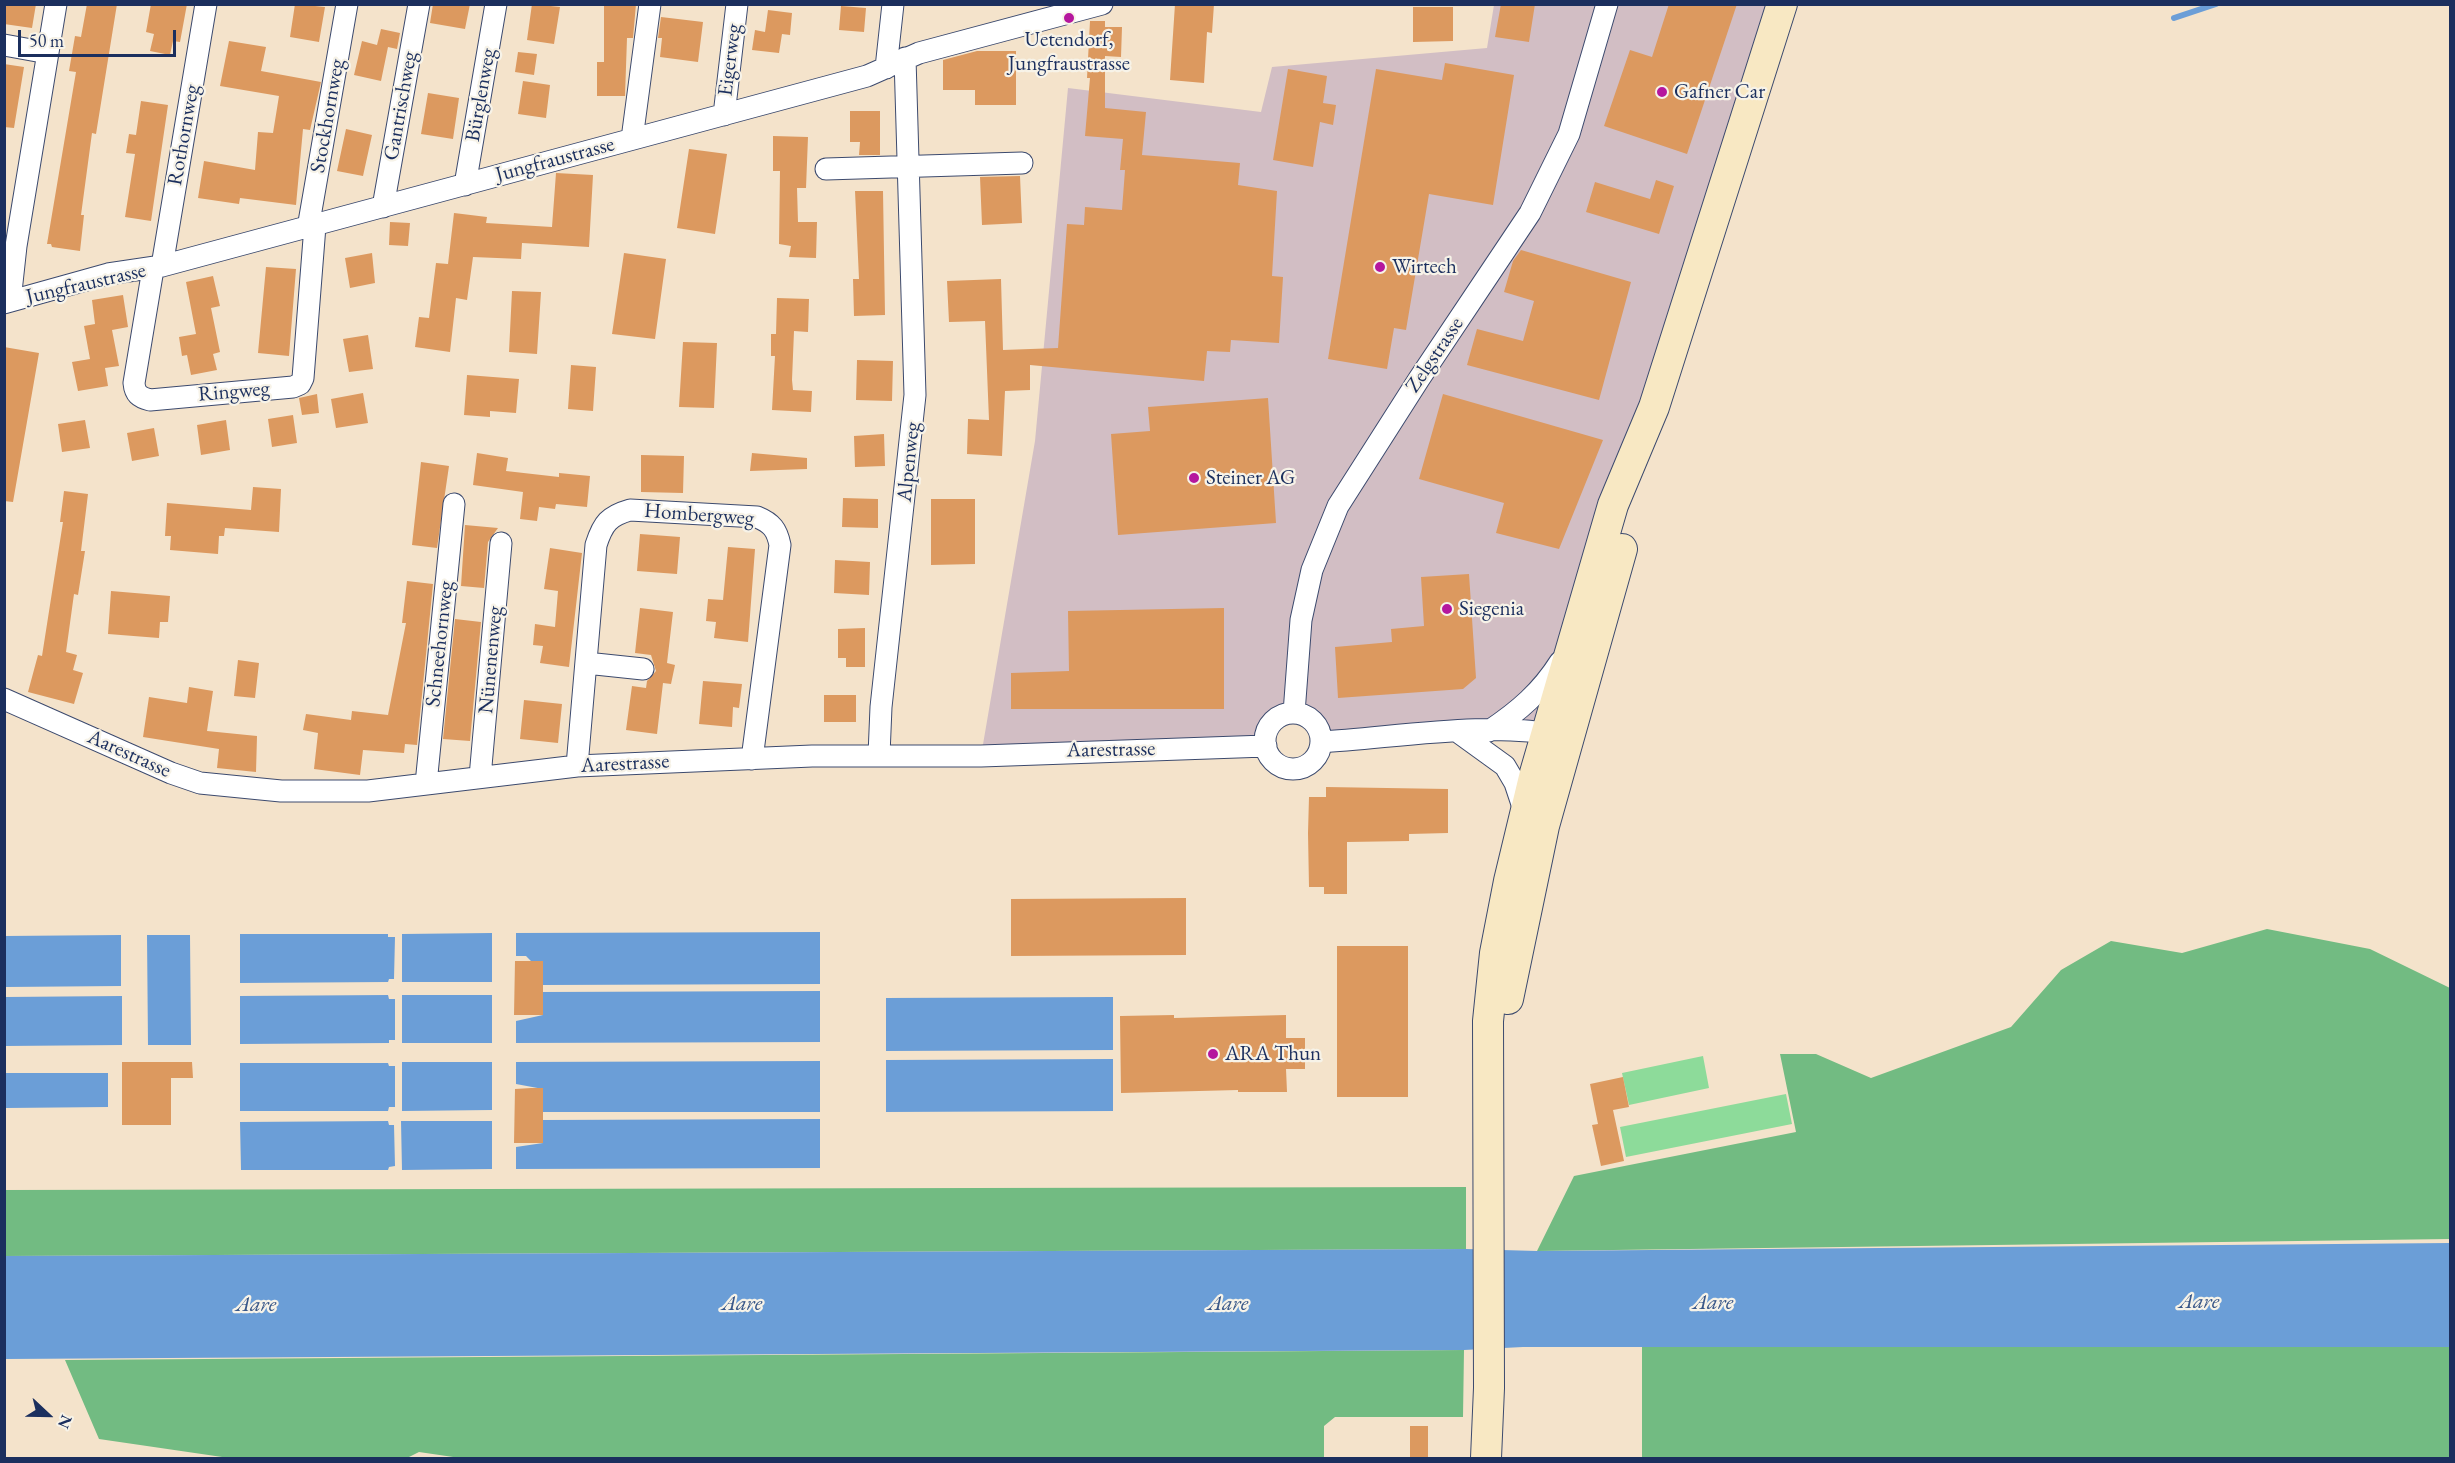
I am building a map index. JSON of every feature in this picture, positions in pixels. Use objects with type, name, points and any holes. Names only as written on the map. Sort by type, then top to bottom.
[{"type":"main road","points":[[1490,1084],[1532,877],[1572,644],[1613,505],[1654,407],[1782,4]]},
{"type":"main road","points":[[1486,1458],[1489,1388],[1490,1084],[1488,1021],[1491,987],[1509,881],[1525,813],[1557,736],[1642,475],[1654,407]]},
{"type":"street","points":[[7,302],[56,4]]},
{"type":"street","name":"Rothornweg","points":[[158,268],[206,4]]},
{"type":"street","name":"Stockhornweg","points":[[312,227],[348,4]]},
{"type":"street","name":"Gantrischweg","points":[[383,207],[419,4]]},
{"type":"street","name":"Bürglenweg","points":[[465,185],[496,4]]},
{"type":"street","points":[[633,139],[650,4]]},
{"type":"street","name":"Eigerweg","points":[[724,115],[737,4]]},
{"type":"street","points":[[886,68],[893,4]]},
{"type":"street","name":"Jungfraustrasse","points":[[7,302],[108,274],[158,268],[724,115],[867,76],[905,58],[1102,4]]},
{"type":"street","name":"Zelgstrasse","points":[[1294,713],[1299,638],[1310,580],[1338,506],[1419,379],[1530,213],[1569,134],[1607,4]]},
{"type":"street","points":[[4,45],[48,53]]},
{"type":"street","name":"Alpenweg","points":[[879,755],[881,707],[914,416],[905,58]]},
{"type":"street","points":[[826,169],[1022,163]]},
{"type":"street","name":"Ringweg","points":[[158,268],[134,382],[135,392],[141,398],[150,400],[293,387],[300,384],[303,378],[312,227]]},
{"type":"street","name":"Schneehornweg","points":[[426,784],[454,504]]},
{"type":"street","name":"Hombergweg","points":[[577,766],[596,545],[602,527],[612,515],[630,510],[757,517],[770,522],[778,533],[780,545],[752,759]]},
{"type":"street","name":"Nünenenweg","points":[[480,777],[501,543]]},
{"type":"street","points":[[1488,732],[1520,710],[1539,692],[1572,644]]},
{"type":"street","points":[[586,663],[643,669]]},
{"type":"street","name":"Aarestrasse","points":[[4,699],[171,773],[200,783],[234,788],[326,792],[368,791],[577,766],[879,755],[981,756],[1266,746]]},
{"type":"street","points":[[1294,713],[1315,724],[1321,742],[1316,758],[1300,768],[1282,766],[1274,761],[1266,746],[1269,726],[1284,714],[1294,713]]},
{"type":"street","points":[[1321,742],[1458,732],[1557,736]]},
{"type":"street","points":[[1458,732],[1505,766],[1515,783],[1525,813]]},
{"type":"shaded area","points":[[1494,5],[1782,5],[1547,733],[1321,742],[1315,724],[1294,713],[1284,714],[1269,726],[1266,746],[981,756],[1035,441],[1068,88],[1261,112],[1272,67],[1487,48]]},
{"type":"green space","points":[[2267,929],[2370,949],[2450,988],[2450,1239],[1537,1251],[1574,1176],[1796,1132],[1780,1054],[1816,1054],[1871,1078],[2011,1027],[2061,970],[2111,941],[2182,953]]},
{"type":"green space","points":[[1703,1056],[1709,1088],[1629,1105],[1622,1073]]},
{"type":"green space","points":[[1786,1094],[1792,1124],[1626,1157],[1620,1127]]},
{"type":"green space","points":[[1466,1187],[1466,1249],[5,1256],[4,1190]]},
{"type":"green space","points":[[1642,1347],[2450,1347],[2450,1458],[1642,1458]]},
{"type":"green space","points":[[1464,1350],[1463,1417],[1335,1417],[1324,1426],[1324,1458],[460,1458],[419,1452],[407,1458],[229,1458],[99,1439],[65,1360]]},
{"type":"water","points":[[820,932],[820,984],[543,985],[543,961],[531,961],[526,956],[516,956],[516,933]]},
{"type":"water","points":[[492,933],[492,982],[402,982],[402,934]]},
{"type":"water","points":[[240,934],[388,934],[388,937],[395,937],[394,979],[389,979],[388,982],[240,983]]},
{"type":"water","points":[[121,935],[121,986],[5,987],[5,936]]},
{"type":"water","points":[[147,935],[190,935],[191,1045],[148,1045]]},
{"type":"water","points":[[820,991],[820,1042],[516,1043],[516,1021],[543,1015],[543,992]]},
{"type":"water","points":[[388,995],[389,999],[395,999],[395,1040],[389,1040],[389,1043],[240,1044],[240,996]]},
{"type":"water","points":[[402,995],[492,995],[492,1043],[402,1043]]},
{"type":"water","points":[[122,996],[122,1045],[5,1046],[5,997]]},
{"type":"water","points":[[1113,997],[1113,1050],[886,1051],[886,998]]},
{"type":"water","points":[[1113,1059],[1113,1111],[886,1112],[886,1060]]},
{"type":"water","points":[[820,1061],[820,1112],[543,1112],[543,1089],[516,1084],[516,1062]]},
{"type":"water","points":[[402,1062],[492,1062],[492,1110],[402,1111]]},
{"type":"water","points":[[240,1063],[388,1063],[389,1066],[395,1066],[395,1107],[389,1107],[388,1111],[240,1111]]},
{"type":"water","points":[[5,1073],[108,1073],[108,1107],[6,1108]]},
{"type":"water","points":[[820,1119],[820,1168],[516,1169],[516,1147],[543,1143],[543,1120]]},
{"type":"water","points":[[388,1121],[389,1125],[394,1125],[395,1166],[389,1167],[388,1170],[241,1170],[240,1122]]},
{"type":"water","points":[[401,1121],[492,1121],[492,1169],[402,1170]]},
{"type":"water","name":"Aare","points":[[2450,1243],[2450,1347],[1523,1347],[1464,1350],[5,1359],[4,1256],[1466,1249],[1537,1251]]},
{"type":"building","points":[[4,4],[36,4],[32,28],[4,24]]},
{"type":"building","points":[[87,4],[117,4],[96,134],[92,133],[81,215],[84,215],[80,251],[52,247],[51,244],[47,244],[76,72],[69,71],[75,36],[81,37]]},
{"type":"building","points":[[151,4],[187,4],[180,42],[173,41],[170,55],[150,51],[154,34],[146,32]]},
{"type":"building","points":[[295,4],[325,7],[319,42],[290,37]]},
{"type":"building","points":[[433,4],[470,4],[465,29],[430,23]]},
{"type":"building","points":[[532,4],[560,7],[554,44],[527,40]]},
{"type":"building","points":[[604,4],[636,4],[633,38],[627,38],[625,96],[597,96],[597,62],[604,62]]},
{"type":"building","points":[[1175,4],[1214,4],[1212,33],[1207,32],[1204,83],[1170,80]]},
{"type":"building","points":[[1501,4],[1535,4],[1529,42],[1495,37]]},
{"type":"building","name":"Gafner Car","points":[[1669,4],[1737,4],[1687,154],[1604,126],[1630,50],[1652,57]]},
{"type":"building","points":[[841,6],[866,8],[864,32],[839,30]]},
{"type":"building","points":[[1413,7],[1453,7],[1453,41],[1413,42]]},
{"type":"building","points":[[768,10],[792,13],[790,35],[782,34],[779,53],[752,50],[755,30],[765,32]]},
{"type":"building","points":[[661,17],[703,22],[698,62],[660,57],[662,38],[658,38]]},
{"type":"building","points":[[1090,21],[1105,21],[1105,27],[1122,27],[1121,57],[1105,56],[1105,108],[1146,112],[1142,155],[1240,163],[1238,185],[1277,191],[1272,276],[1283,277],[1279,343],[1231,340],[1230,352],[1207,351],[1204,381],[1030,365],[1030,390],[1005,391],[1002,456],[967,454],[968,419],[989,420],[985,321],[949,322],[947,281],[1001,279],[1003,350],[1058,348],[1067,224],[1084,225],[1085,207],[1122,210],[1125,170],[1120,170],[1123,139],[1085,136],[1090,78],[1087,78]]},
{"type":"building","points":[[381,29],[400,33],[397,49],[388,47],[381,81],[354,75],[362,41],[377,45]]},
{"type":"building","points":[[229,41],[266,47],[261,71],[321,82],[310,130],[303,129],[296,205],[240,198],[239,204],[198,198],[204,161],[255,170],[258,132],[273,133],[279,96],[220,86]]},
{"type":"building","points":[[977,51],[1016,51],[1016,105],[975,105],[975,90],[943,90],[943,60]]},
{"type":"building","points":[[518,52],[537,54],[534,75],[515,72]]},
{"type":"building","name":"Wirtech","points":[[1445,63],[1514,75],[1493,205],[1429,194],[1406,330],[1394,328],[1387,369],[1328,359],[1376,69],[1442,80]]},
{"type":"building","points":[[4,64],[24,67],[14,128],[4,127]]},
{"type":"building","points":[[1288,69],[1327,76],[1323,103],[1336,105],[1333,125],[1320,122],[1313,167],[1273,160]]},
{"type":"building","points":[[523,81],[550,85],[546,118],[518,114]]},
{"type":"building","points":[[428,93],[459,98],[453,139],[421,134]]},
{"type":"building","points":[[141,101],[168,105],[151,221],[125,217],[135,154],[126,153],[129,134],[136,135]]},
{"type":"building","points":[[850,111],[880,111],[880,155],[859,155],[860,142],[850,142]]},
{"type":"building","points":[[346,129],[372,135],[363,176],[337,171]]},
{"type":"building","points":[[773,136],[808,137],[806,188],[797,188],[798,222],[817,222],[816,258],[789,257],[791,246],[779,244],[780,171],[773,171]]},
{"type":"building","points":[[689,149],[727,154],[715,234],[677,228]]},
{"type":"building","points":[[556,173],[593,175],[589,247],[522,243],[521,259],[473,257],[467,300],[456,298],[450,352],[415,347],[419,317],[429,318],[436,263],[448,264],[454,213],[487,217],[486,223],[552,227]]},
{"type":"building","points":[[1020,176],[1022,223],[982,225],[980,177]]},
{"type":"building","points":[[1656,180],[1674,186],[1659,234],[1586,212],[1595,182],[1650,199]]},
{"type":"building","points":[[855,191],[883,191],[885,315],[854,316],[853,279],[859,279]]},
{"type":"building","points":[[390,222],[410,223],[408,246],[389,245]]},
{"type":"building","points":[[1521,250],[1631,282],[1599,400],[1467,365],[1477,329],[1523,341],[1534,301],[1504,292],[1513,261]]},
{"type":"building","points":[[372,253],[375,283],[350,288],[345,258]]},
{"type":"building","points":[[624,253],[666,259],[655,339],[612,334]]},
{"type":"building","points":[[266,267],[296,269],[289,356],[258,353]]},
{"type":"building","points":[[213,276],[220,306],[211,308],[220,352],[213,354],[217,370],[191,375],[187,355],[182,356],[179,337],[196,334],[186,282]]},
{"type":"building","points":[[512,291],[541,292],[537,354],[509,352]]},
{"type":"building","points":[[123,295],[128,327],[112,330],[119,366],[105,368],[108,386],[78,391],[72,362],[90,359],[84,326],[95,324],[92,300]]},
{"type":"building","points":[[777,298],[809,299],[808,332],[794,331],[792,380],[793,390],[812,391],[811,412],[772,410],[775,356],[771,356],[771,334],[776,334]]},
{"type":"building","points":[[368,335],[373,369],[349,372],[343,339]]},
{"type":"building","points":[[683,342],[717,343],[714,408],[679,407]]},
{"type":"building","points":[[4,347],[39,353],[13,502],[4,501]]},
{"type":"building","points":[[857,360],[893,361],[892,401],[856,400]]},
{"type":"building","points":[[571,365],[596,367],[593,411],[568,409]]},
{"type":"building","points":[[467,375],[519,379],[516,413],[490,411],[490,417],[464,415]]},
{"type":"building","points":[[363,393],[368,423],[336,428],[331,399]]},
{"type":"building","points":[[317,394],[319,413],[302,415],[299,398]]},
{"type":"building","points":[[1443,394],[1603,440],[1559,549],[1496,533],[1504,503],[1419,479]]},
{"type":"building","name":"Steiner AG","points":[[1268,398],[1276,523],[1118,535],[1111,434],[1150,431],[1148,407]]},
{"type":"building","points":[[293,415],[297,443],[272,447],[268,419]]},
{"type":"building","points":[[85,420],[90,448],[62,452],[58,424]]},
{"type":"building","points":[[226,420],[230,450],[201,455],[197,425]]},
{"type":"building","points":[[154,428],[159,456],[132,461],[127,433]]},
{"type":"building","points":[[884,434],[885,466],[855,467],[854,436]]},
{"type":"building","points":[[477,453],[508,458],[506,471],[559,477],[559,473],[590,476],[587,507],[556,504],[555,509],[539,507],[537,521],[520,519],[523,492],[473,485]]},
{"type":"building","points":[[752,453],[807,458],[807,469],[750,471]]},
{"type":"building","points":[[641,455],[684,456],[683,493],[641,492]]},
{"type":"building","points":[[421,462],[449,466],[437,548],[412,545]]},
{"type":"building","points":[[253,487],[281,489],[279,532],[225,528],[224,536],[219,536],[218,554],[170,550],[171,536],[165,536],[167,503],[251,510]]},
{"type":"building","points":[[64,491],[88,494],[81,551],[85,551],[78,595],[74,594],[66,652],[77,655],[73,670],[83,673],[74,704],[28,692],[38,655],[42,656],[63,522],[60,522]]},
{"type":"building","points":[[843,498],[878,499],[878,528],[842,527]]},
{"type":"building","points":[[931,499],[975,499],[975,564],[931,565]]},
{"type":"building","points":[[465,525],[498,528],[488,542],[484,588],[461,586]]},
{"type":"building","points":[[640,534],[680,537],[677,574],[637,571]]},
{"type":"building","points":[[728,547],[755,549],[748,642],[714,638],[716,622],[706,621],[708,599],[723,600]]},
{"type":"building","points":[[550,548],[582,553],[569,667],[540,663],[543,646],[533,645],[535,624],[555,627],[558,591],[544,589]]},
{"type":"building","points":[[835,560],[870,562],[869,595],[834,593]]},
{"type":"building","name":"Siegenia","points":[[1469,574],[1476,678],[1463,689],[1338,698],[1335,647],[1392,642],[1391,629],[1424,626],[1421,577]]},
{"type":"building","points":[[407,581],[433,584],[417,745],[405,744],[404,753],[363,750],[360,775],[314,769],[318,733],[303,730],[306,714],[351,720],[352,711],[388,715],[406,623],[402,623]]},
{"type":"building","points":[[111,591],[170,596],[168,622],[160,622],[159,638],[108,634]]},
{"type":"building","points":[[640,608],[673,612],[667,663],[675,665],[671,684],[663,683],[657,734],[626,730],[632,686],[646,688],[647,681],[656,671],[651,655],[635,653]]},
{"type":"building","points":[[1224,608],[1224,709],[1011,709],[1011,673],[1069,671],[1068,611]]},
{"type":"building","points":[[455,619],[481,622],[470,741],[443,739]]},
{"type":"building","points":[[865,628],[865,667],[846,667],[846,658],[838,658],[838,629]]},
{"type":"building","points":[[238,660],[259,663],[255,698],[234,696]]},
{"type":"building","points":[[703,681],[742,684],[739,708],[733,707],[732,727],[699,724]]},
{"type":"building","points":[[189,687],[213,691],[207,731],[257,736],[256,772],[217,768],[219,749],[143,737],[149,697],[187,703]]},
{"type":"building","points":[[824,695],[856,695],[856,722],[824,722]]},
{"type":"building","points":[[524,700],[562,704],[558,743],[520,739]]},
{"type":"building","points":[[1326,787],[1448,789],[1448,833],[1409,834],[1409,841],[1347,842],[1347,894],[1324,894],[1324,887],[1309,887],[1308,833],[1309,797],[1326,797]]},
{"type":"building","points":[[1186,898],[1186,955],[1011,956],[1011,899]]},
{"type":"building","points":[[1337,946],[1408,946],[1408,1097],[1337,1097]]},
{"type":"building","points":[[515,961],[543,961],[543,1015],[514,1015]]},
{"type":"building","name":"ARA Thun","points":[[1174,1015],[1174,1018],[1286,1015],[1286,1038],[1305,1038],[1305,1069],[1286,1069],[1287,1092],[1238,1092],[1238,1090],[1121,1093],[1120,1016]]},
{"type":"building","points":[[122,1062],[192,1062],[193,1078],[171,1078],[171,1125],[122,1125]]},
{"type":"building","points":[[1623,1077],[1629,1107],[1613,1110],[1624,1161],[1601,1166],[1592,1125],[1598,1124],[1590,1084]]},
{"type":"building","points":[[543,1088],[543,1143],[514,1143],[515,1089]]},
{"type":"building","points":[[1410,1426],[1428,1426],[1428,1458],[1410,1458]]},
{"type":"waterway","points":[[2174,18],[2216,4]]},
{"type":"place","name":"Uetendorf, Jungfraustrasse","points":[[1069,18]]},
{"type":"place","name":"Gafner Car","points":[[1662,92]]},
{"type":"place","name":"Wirtech","points":[[1380,267]]},
{"type":"place","name":"Steiner AG","points":[[1194,478]]},
{"type":"place","name":"Siegenia","points":[[1447,609]]},
{"type":"place","name":"ARA Thun","points":[[1213,1054]]}]
